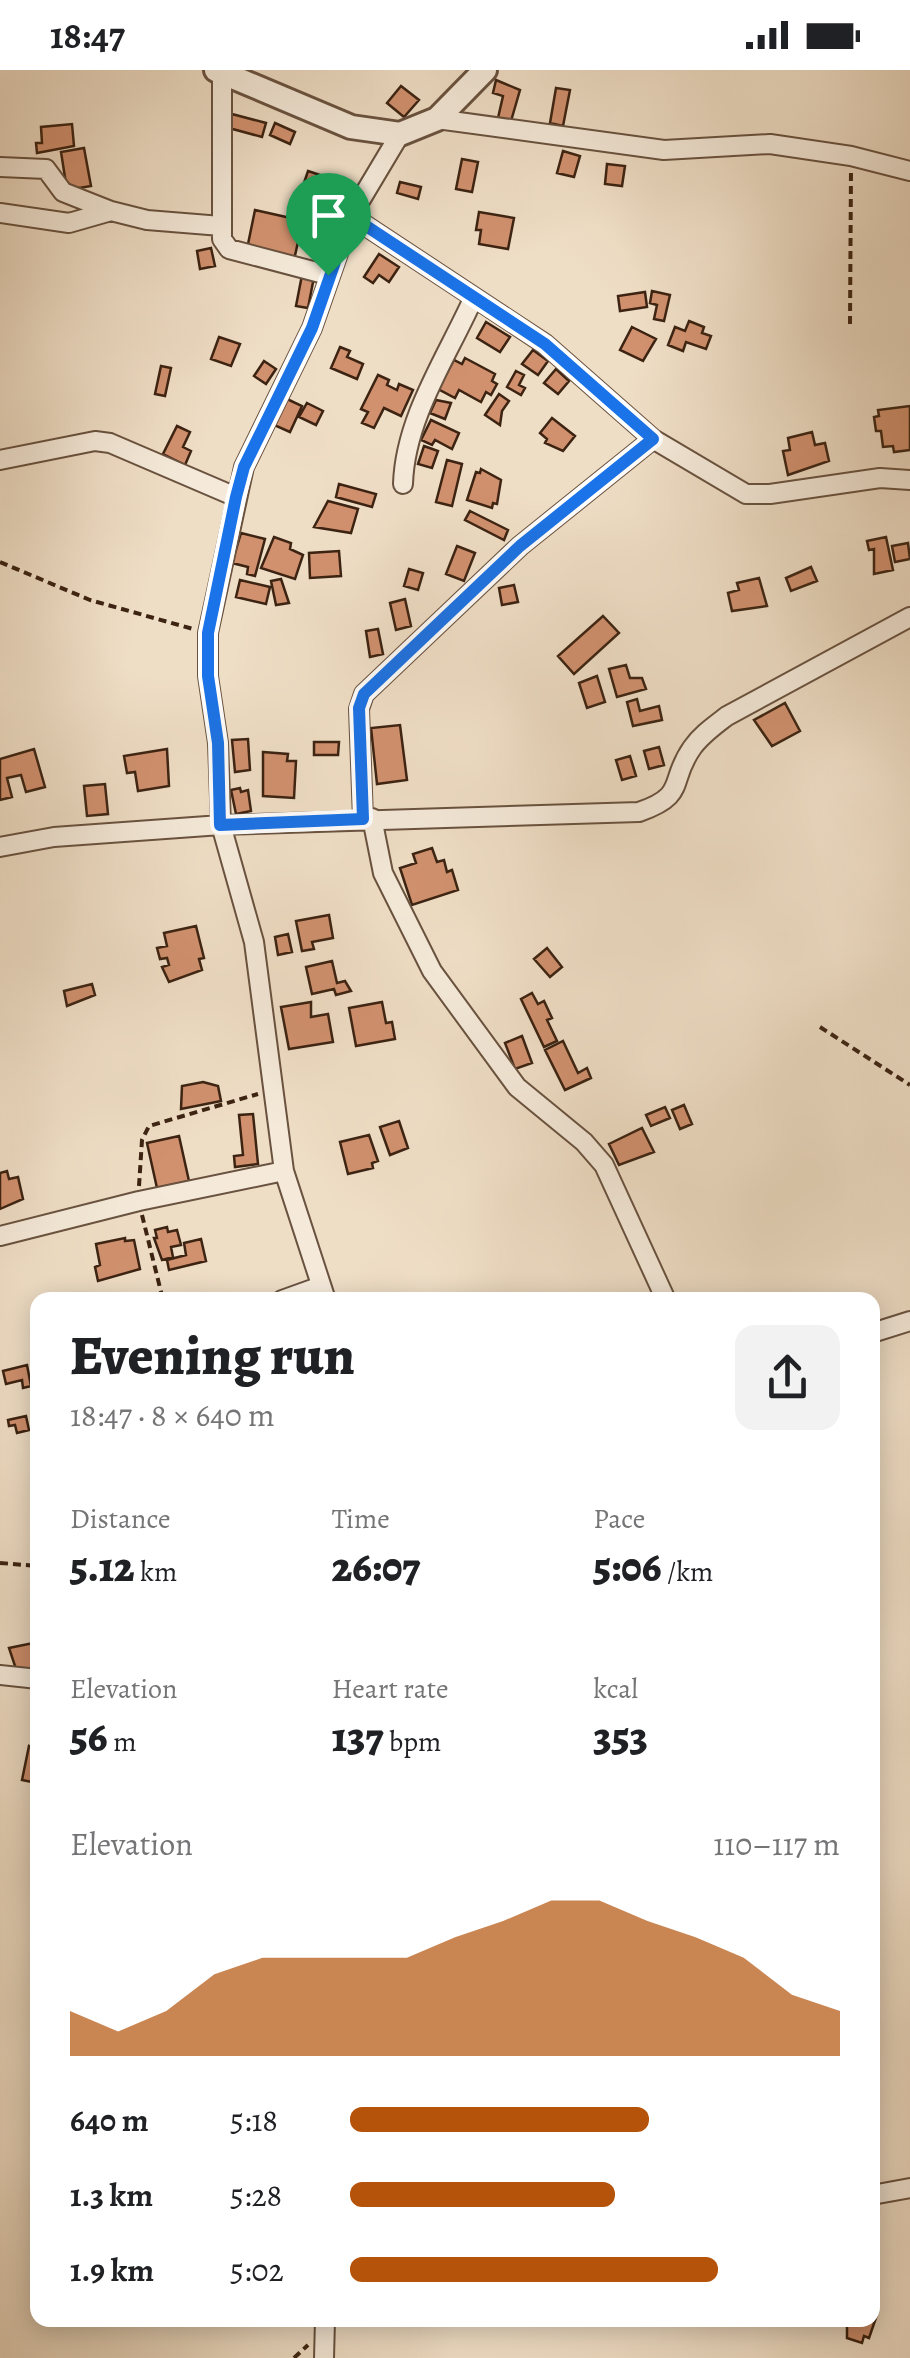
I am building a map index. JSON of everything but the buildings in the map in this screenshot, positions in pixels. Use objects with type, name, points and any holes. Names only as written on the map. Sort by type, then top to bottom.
[{"type":"street","points":[[328,275],[229,250],[222,239],[219,72],[350,127],[400,134],[437,119],[485,70]]},
{"type":"street","points":[[437,119],[664,150],[770,144],[852,156],[910,171]]},
{"type":"street","points":[[324,1292],[284,1171],[254,942],[220,825],[218,743],[208,676],[208,633],[244,467],[312,328],[351,216],[400,134]]},
{"type":"street","points":[[0,167],[46,169],[63,192],[111,211],[147,220],[221,226]]},
{"type":"street","points":[[0,212],[69,223],[111,211]]},
{"type":"street","points":[[351,216],[545,344],[653,439],[746,494],[880,478],[910,480]]},
{"type":"street","points":[[403,484],[404,461],[412,434],[473,299]]},
{"type":"street","points":[[653,439],[520,546],[364,694],[359,708],[368,818],[383,873],[432,971],[517,1087],[584,1142],[604,1165],[662,1292]]},
{"type":"street","points":[[0,460],[96,442],[110,444],[236,497]]},
{"type":"street","points":[[0,847],[54,837],[220,825],[639,812],[660,805],[674,792],[689,752],[706,732],[798,674],[910,617]]},
{"type":"street","points":[[0,1236],[139,1201],[284,1171]]},
{"type":"street","points":[[880,1330],[910,1320]]},
{"type":"street","points":[[0,1675],[30,1678]]},
{"type":"street","points":[[880,2194],[910,2188]]},
{"type":"street","points":[[324,2358],[326,2327]]},
{"type":"path","points":[[850,324],[852,156]]},
{"type":"path","points":[[0,562],[90,600],[208,633]]},
{"type":"path","points":[[820,1027],[910,1085]]},
{"type":"path","points":[[161,1292],[139,1201],[142,1140],[150,1126],[272,1090]]},
{"type":"path","points":[[0,1563],[30,1565]]},
{"type":"route","points":[[351,216],[545,344],[653,439],[520,546],[364,694],[359,708],[363,819],[220,825],[218,743],[208,676],[208,633],[244,467],[296,365],[328,275],[351,216]]}]
